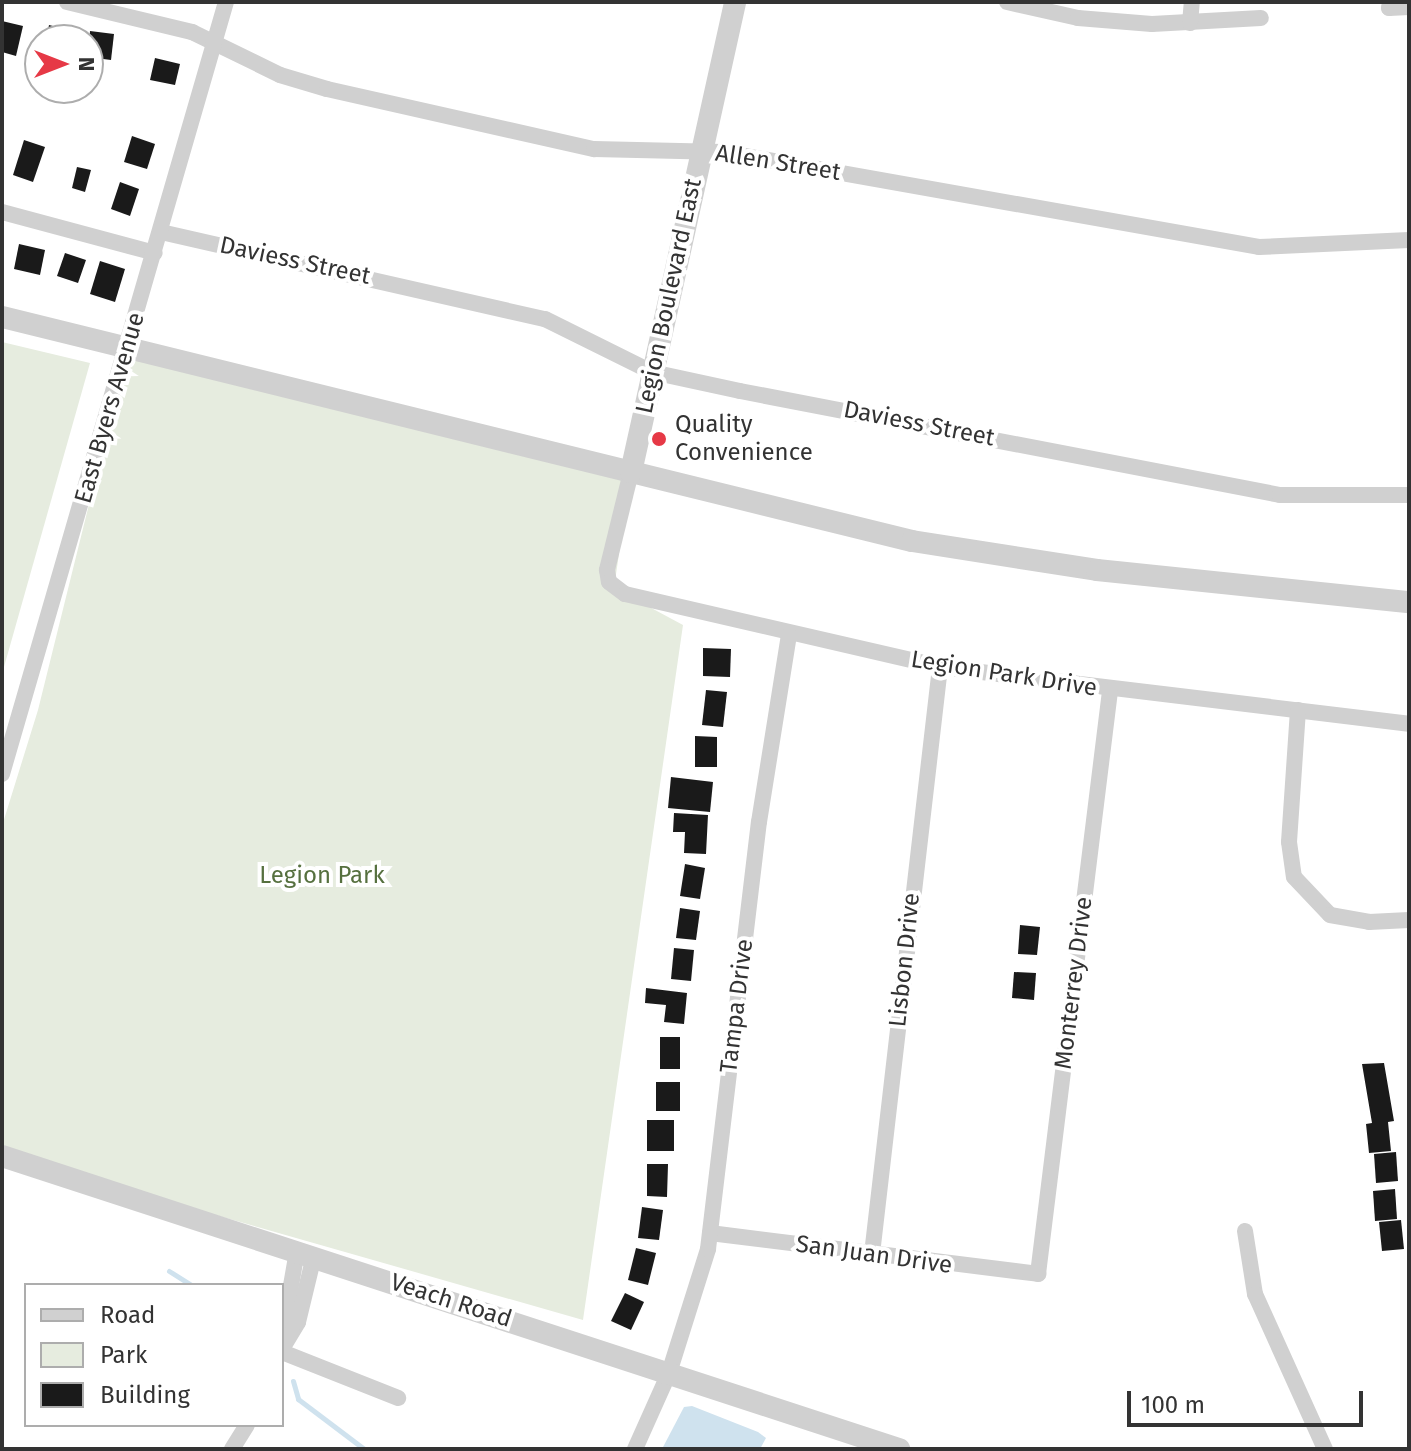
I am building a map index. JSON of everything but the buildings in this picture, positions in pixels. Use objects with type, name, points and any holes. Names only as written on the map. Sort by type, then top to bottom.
[{"type":"street","name":"Allen Street","points":[[67,2],[215,41],[280,75],[434,116],[594,149],[701,152],[1245,246],[1409,240]]},
{"type":"street","name":"East Byers Avenue","points":[[2,774],[226,2]]},
{"type":"street","name":"Legion Boulevard East","points":[[609,582],[652,372],[735,2]]},
{"type":"street","points":[[1007,2],[1078,18],[1190,23],[1261,18]]},
{"type":"street","points":[[1190,23],[1192,2]]},
{"type":"street","points":[[1390,5],[1409,7]]},
{"type":"street","points":[[2,212],[155,253]]},
{"type":"street","name":"Daviess Street","points":[[161,232],[545,319],[652,372],[1280,495],[1409,495]]},
{"type":"street","points":[[2,317],[822,522],[1005,557],[1409,602]]},
{"type":"street","name":"Legion Park Drive","points":[[609,582],[646,600],[940,667],[1110,691],[1409,724]]},
{"type":"street","name":"Tampa Drive","points":[[635,1449],[669,1373],[710,1233],[759,822],[789,635]]},
{"type":"street","name":"Lisbon Drive","points":[[872,1254],[940,667]]},
{"type":"street","name":"Monterrey Drive","points":[[1038,1274],[1110,691]]},
{"type":"street","points":[[1298,710],[1289,842],[1294,877],[1330,915],[1369,922],[1409,920]]},
{"type":"street","name":"Veach Road","points":[[2,1156],[887,1447]]},
{"type":"street","points":[[1245,1231],[1255,1294],[1325,1449]]},
{"type":"street","name":"San Juan Drive","points":[[710,1233],[1038,1274]]},
{"type":"street","points":[[284,1346],[298,1322],[306,1254]]},
{"type":"street","points":[[284,1330],[306,1254]]},
{"type":"street","points":[[284,1351],[398,1398]]},
{"type":"street","points":[[232,1449],[246,1427]]},
{"type":"green space","points":[[2,342],[90,363],[2,674]]},
{"type":"green space","name":"Legion Park","points":[[128,347],[631,472],[614,588],[683,625],[583,1320],[2,1154],[2,826],[38,710]]},
{"type":"water","points":[[692,1406],[766,1438],[760,1449],[662,1449],[684,1407]]},
{"type":"waterway","points":[[169,1271],[188,1283]]},
{"type":"waterway","points":[[293,1381],[298,1399],[364,1449]]},
{"type":"place","name":"Quality Convenience","points":[[659,439]]}]
